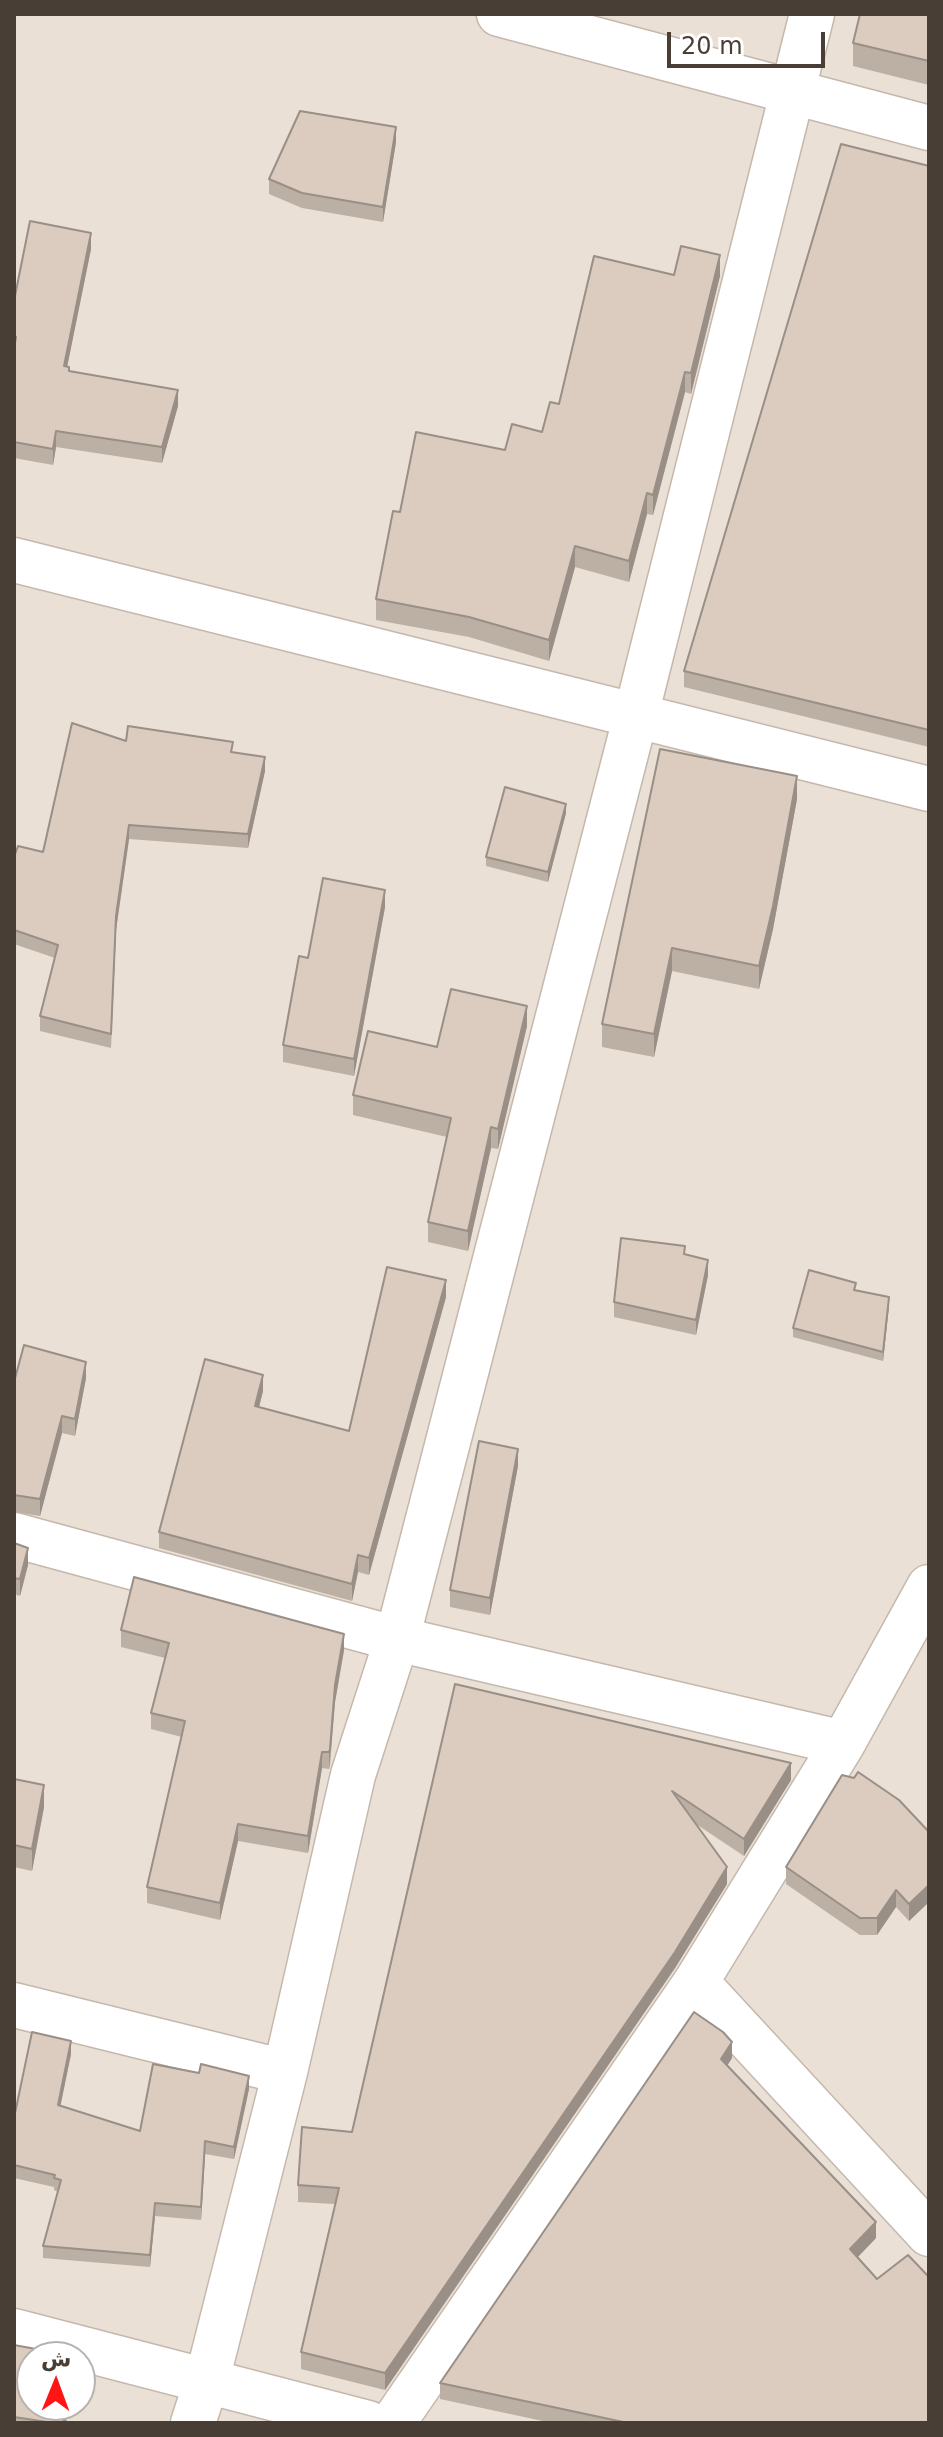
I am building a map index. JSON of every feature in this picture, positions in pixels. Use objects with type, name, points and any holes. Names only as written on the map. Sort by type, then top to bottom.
[{"type":"street","points":[[499,14],[929,128]]},
{"type":"street","points":[[193,2423],[207,2380],[285,2072],[353,1775],[397,1639],[636,715],[812,14]]},
{"type":"street","points":[[14,560],[929,789]]},
{"type":"street","points":[[14,1535],[397,1639],[843,1743]]},
{"type":"street","points":[[393,2423],[696,1982],[843,1743],[929,1587]]},
{"type":"street","points":[[696,1982],[929,2234]]},
{"type":"street","points":[[14,2005],[285,2072]]},
{"type":"street","points":[[14,2331],[368,2423]]},
{"type":"shaded area","points":[[14,14],[929,14],[929,2423],[14,2423]]},
{"type":"building","points":[[860,14],[929,14],[929,61],[853,43]]},
{"type":"building","points":[[300,111],[396,127],[383,207],[302,193],[269,179]]},
{"type":"building","points":[[841,144],[929,166],[929,730],[684,671]]},
{"type":"building","points":[[30,221],[91,233],[64,366],[69,367],[69,371],[178,390],[162,447],[56,431],[53,449],[14,442],[14,301]]},
{"type":"building","points":[[681,246],[720,255],[691,373],[685,372],[653,495],[647,493],[629,561],[575,546],[549,640],[469,617],[376,599],[393,511],[400,512],[416,432],[505,450],[512,424],[542,432],[550,402],[559,404],[594,256],[674,275]]},
{"type":"building","points":[[72,723],[126,741],[128,726],[233,742],[231,752],[265,757],[248,834],[129,825],[116,916],[111,1034],[40,1016],[58,945],[14,930],[14,857],[18,846],[43,852]]},
{"type":"building","points":[[660,749],[797,776],[759,966],[672,948],[654,1034],[602,1024]]},
{"type":"building","points":[[505,787],[566,804],[548,872],[486,857]]},
{"type":"building","points":[[323,878],[385,890],[354,1059],[283,1045],[299,956],[308,958]]},
{"type":"building","points":[[451,989],[527,1006],[498,1129],[491,1127],[468,1231],[428,1222],[451,1118],[353,1095],[368,1031],[437,1047]]},
{"type":"building","points":[[621,1238],[685,1246],[684,1254],[708,1260],[696,1320],[614,1302]]},
{"type":"building","points":[[387,1267],[446,1280],[369,1558],[358,1555],[352,1584],[159,1532],[205,1359],[263,1375],[255,1406],[349,1431]]},
{"type":"building","points":[[809,1270],[856,1283],[854,1290],[889,1297],[883,1352],[793,1328]]},
{"type":"building","points":[[24,1345],[86,1362],[75,1419],[62,1416],[40,1499],[14,1495],[14,1382]]},
{"type":"building","points":[[479,1441],[518,1449],[490,1598],[450,1590]]},
{"type":"building","points":[[14,1543],[28,1548],[20,1579],[14,1578]]},
{"type":"building","points":[[134,1577],[344,1634],[335,1685],[330,1749],[329,1752],[322,1752],[308,1836],[238,1824],[220,1903],[147,1887],[185,1721],[151,1713],[169,1643],[121,1630]]},
{"type":"building","points":[[455,1684],[791,1763],[744,1839],[672,1791],[727,1867],[675,1952],[385,2373],[301,2352],[339,2188],[298,2185],[302,2127],[352,2132]]},
{"type":"building","points":[[858,1772],[899,1800],[929,1832],[929,1885],[909,1904],[896,1890],[877,1918],[860,1918],[786,1867],[842,1775],[854,1778]]},
{"type":"building","points":[[14,1779],[44,1785],[32,1849],[14,1845]]},
{"type":"building","points":[[694,2012],[732,2042],[721,2059],[876,2222],[850,2249],[877,2279],[908,2255],[929,2277],[929,2423],[628,2423],[440,2383]]},
{"type":"building","points":[[32,2032],[71,2041],[58,2105],[140,2131],[153,2064],[199,2073],[201,2064],[249,2076],[234,2147],[205,2141],[201,2207],[155,2203],[150,2255],[43,2246],[61,2180],[54,2178],[55,2175],[14,2165],[14,2118]]},
{"type":"building","points":[[14,2345],[16,2417],[14,2417]]}]
